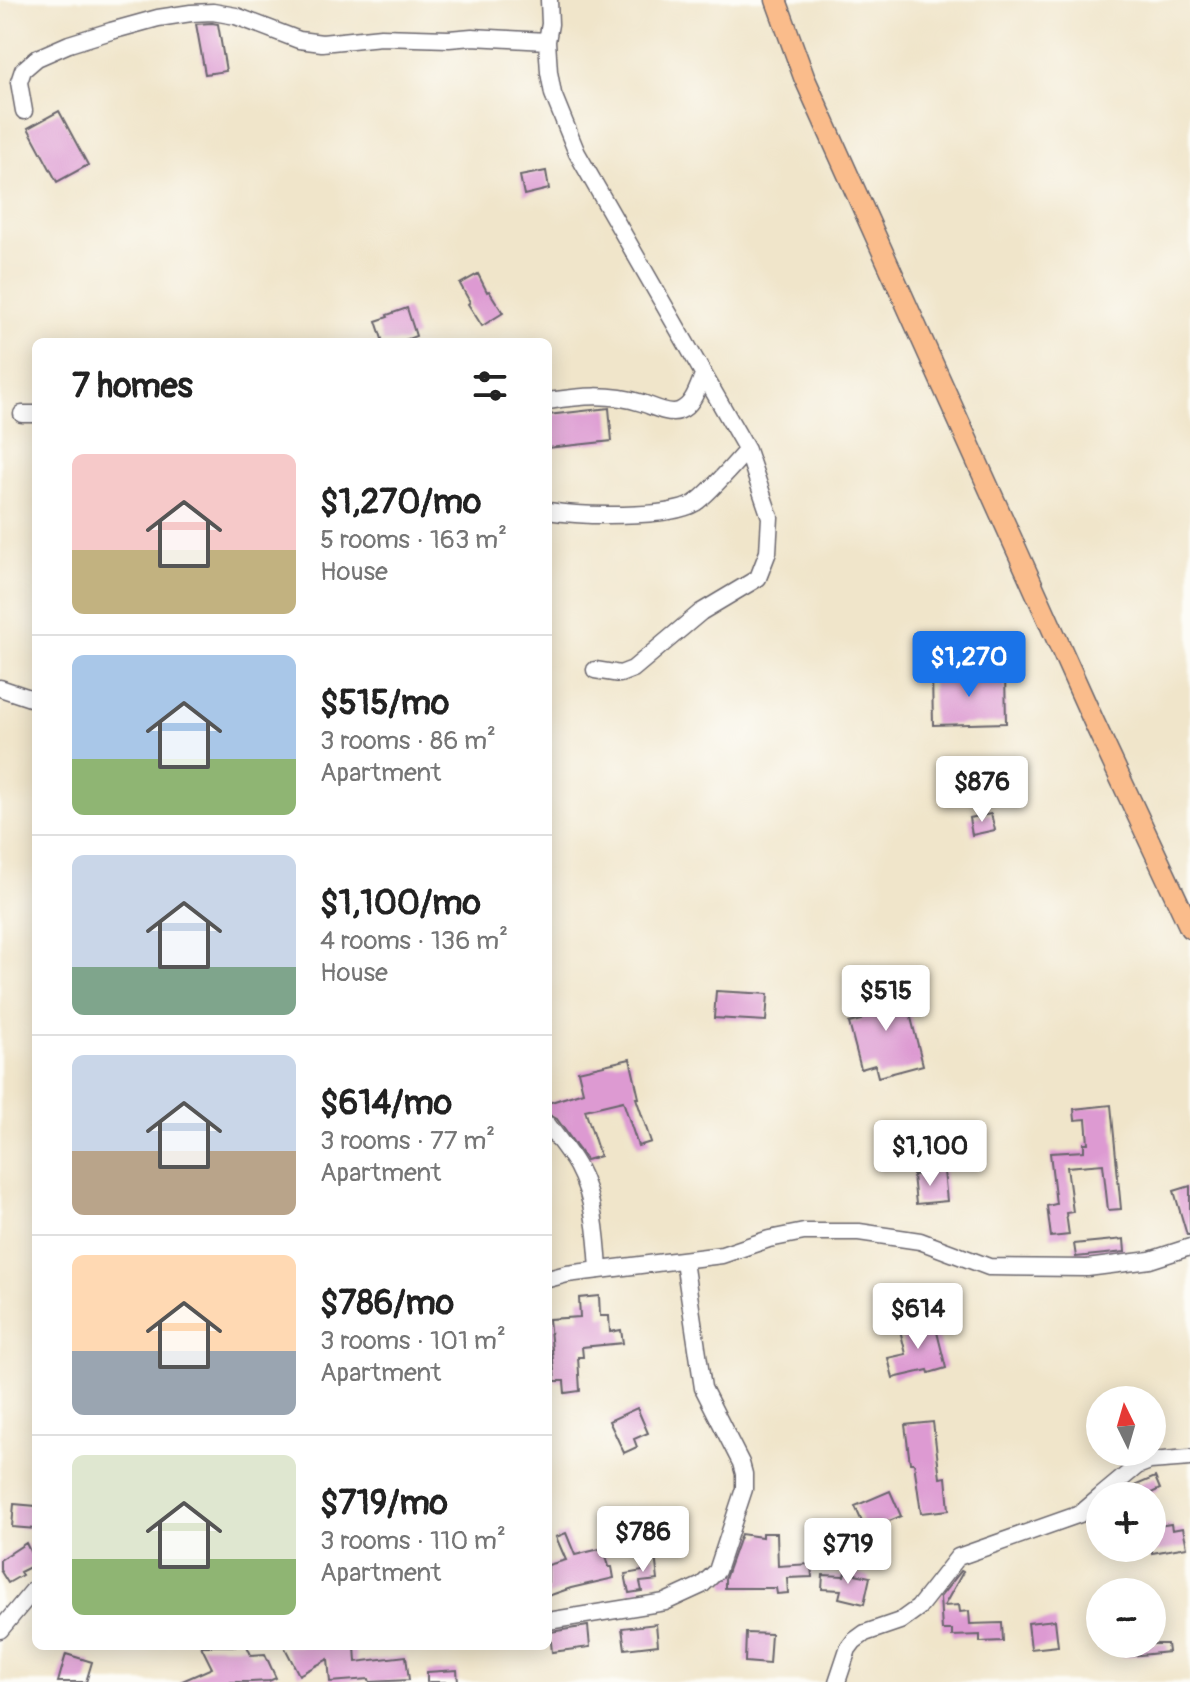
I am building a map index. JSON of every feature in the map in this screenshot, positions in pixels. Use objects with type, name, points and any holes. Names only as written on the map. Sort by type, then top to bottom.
[{"type":"main road","points":[[776,0],[804,77],[1190,928]]},
{"type":"street","points":[[549,0],[547,41],[553,94],[577,153],[747,450],[770,517],[768,552],[758,578],[701,612],[633,669],[620,674],[595,670]]},
{"type":"street","points":[[24,111],[19,82],[23,70],[37,58],[111,31],[191,13],[213,12],[236,16],[299,40],[322,43],[381,37],[547,41]]},
{"type":"street","points":[[552,400],[580,396],[624,397],[670,412],[680,411],[690,403],[703,375]]},
{"type":"street","points":[[552,511],[658,513],[682,510],[698,501],[747,450]]},
{"type":"street","points":[[0,688],[32,699]]},
{"type":"street","points":[[552,1131],[577,1166],[587,1189],[599,1270]]},
{"type":"street","points":[[552,1278],[722,1255],[769,1239],[804,1232],[859,1232],[920,1241],[989,1267],[1087,1268],[1150,1260],[1190,1247]]},
{"type":"street","points":[[552,1620],[665,1602],[702,1585],[717,1571],[744,1489],[744,1474],[703,1388],[684,1261]]},
{"type":"street","points":[[1117,1482],[1137,1466],[1150,1461],[1190,1458]]},
{"type":"street","points":[[837,1682],[848,1649],[854,1641],[865,1633],[900,1621],[918,1608],[958,1557],[1080,1514],[1086,1509]]},
{"type":"street","points":[[0,1630],[32,1592]]},
{"type":"building","points":[[196,24],[218,24],[226,71],[205,74]]},
{"type":"building","points":[[59,111],[88,165],[57,182],[28,128]]},
{"type":"building","points":[[546,171],[549,189],[524,195],[520,176]]},
{"type":"building","points":[[478,274],[503,313],[482,326],[460,284]]},
{"type":"building","points":[[407,308],[416,336],[382,338],[376,321]]},
{"type":"building","points":[[609,408],[612,441],[552,448],[552,415]]},
{"type":"building","points":[[1005,673],[1006,723],[933,725],[932,675]]},
{"type":"building","points":[[991,814],[995,830],[972,835],[969,818]]},
{"type":"building","points":[[903,986],[923,1065],[878,1077],[875,1065],[861,1069],[849,1023],[861,1020],[855,999]]},
{"type":"building","points":[[716,991],[768,994],[766,1021],[714,1018]]},
{"type":"building","points":[[630,1059],[639,1098],[636,1098],[651,1142],[638,1146],[623,1101],[585,1110],[600,1156],[586,1160],[552,1116],[552,1102],[583,1092],[578,1071]]},
{"type":"building","points":[[1111,1105],[1121,1209],[1108,1210],[1103,1164],[1067,1167],[1073,1212],[1066,1213],[1069,1235],[1051,1237],[1047,1206],[1056,1204],[1050,1153],[1084,1151],[1084,1143],[1088,1143],[1086,1119],[1075,1120],[1074,1109]]},
{"type":"building","points":[[944,1171],[947,1201],[916,1204],[913,1175]]},
{"type":"building","points":[[1190,1186],[1190,1235],[1187,1235],[1174,1191]]},
{"type":"building","points":[[1124,1239],[1125,1252],[1076,1257],[1074,1244]]},
{"type":"building","points":[[599,1296],[600,1316],[609,1316],[610,1332],[621,1330],[623,1343],[582,1347],[583,1357],[578,1357],[580,1391],[565,1393],[564,1381],[555,1381],[552,1319],[580,1317],[579,1298]]},
{"type":"building","points":[[921,1321],[923,1327],[935,1324],[946,1368],[893,1378],[888,1358],[906,1354],[899,1326]]},
{"type":"building","points":[[637,1408],[648,1433],[634,1439],[637,1447],[624,1453],[609,1421]]},
{"type":"building","points":[[933,1422],[940,1478],[946,1477],[949,1510],[921,1513],[905,1425]]},
{"type":"building","points":[[890,1491],[901,1516],[882,1524],[886,1539],[867,1545],[866,1531],[855,1506]]},
{"type":"building","points":[[14,1504],[32,1506],[32,1529],[12,1527]]},
{"type":"building","points":[[1171,1524],[1172,1530],[1183,1528],[1187,1547],[1166,1551],[1166,1525]]},
{"type":"building","points":[[566,1533],[575,1555],[604,1548],[614,1578],[552,1595],[552,1564],[566,1560],[556,1537]]},
{"type":"building","points":[[762,1533],[777,1533],[778,1566],[811,1564],[812,1577],[787,1578],[788,1593],[777,1594],[776,1588],[725,1588],[725,1579],[741,1534],[762,1537]]},
{"type":"building","points":[[26,1543],[32,1556],[32,1566],[8,1583],[0,1570],[0,1560]]},
{"type":"building","points":[[655,1555],[658,1580],[640,1582],[642,1591],[629,1593],[625,1574],[643,1571],[641,1557]]},
{"type":"building","points":[[961,1571],[944,1606],[959,1605],[960,1612],[969,1611],[970,1624],[1002,1623],[1003,1641],[980,1642],[980,1635],[952,1636],[952,1630],[942,1630],[940,1597]]},
{"type":"building","points":[[845,1572],[870,1577],[864,1604],[839,1598],[841,1590],[822,1589],[823,1575],[844,1576]]},
{"type":"building","points":[[1055,1620],[1058,1646],[1031,1649],[1028,1623]]},
{"type":"building","points":[[656,1624],[658,1645],[625,1649],[622,1628]]},
{"type":"building","points":[[588,1626],[590,1647],[552,1652],[552,1632]]},
{"type":"building","points":[[746,1633],[771,1634],[769,1664],[745,1662]]},
{"type":"building","points":[[203,1650],[249,1650],[251,1655],[265,1654],[276,1678],[251,1682],[180,1682],[212,1668]]},
{"type":"building","points":[[286,1650],[355,1650],[356,1662],[406,1656],[409,1680],[330,1682],[328,1659],[299,1675]]},
{"type":"building","points":[[66,1654],[92,1662],[86,1682],[58,1682]]},
{"type":"building","points":[[457,1670],[458,1682],[427,1682],[427,1672]]}]
